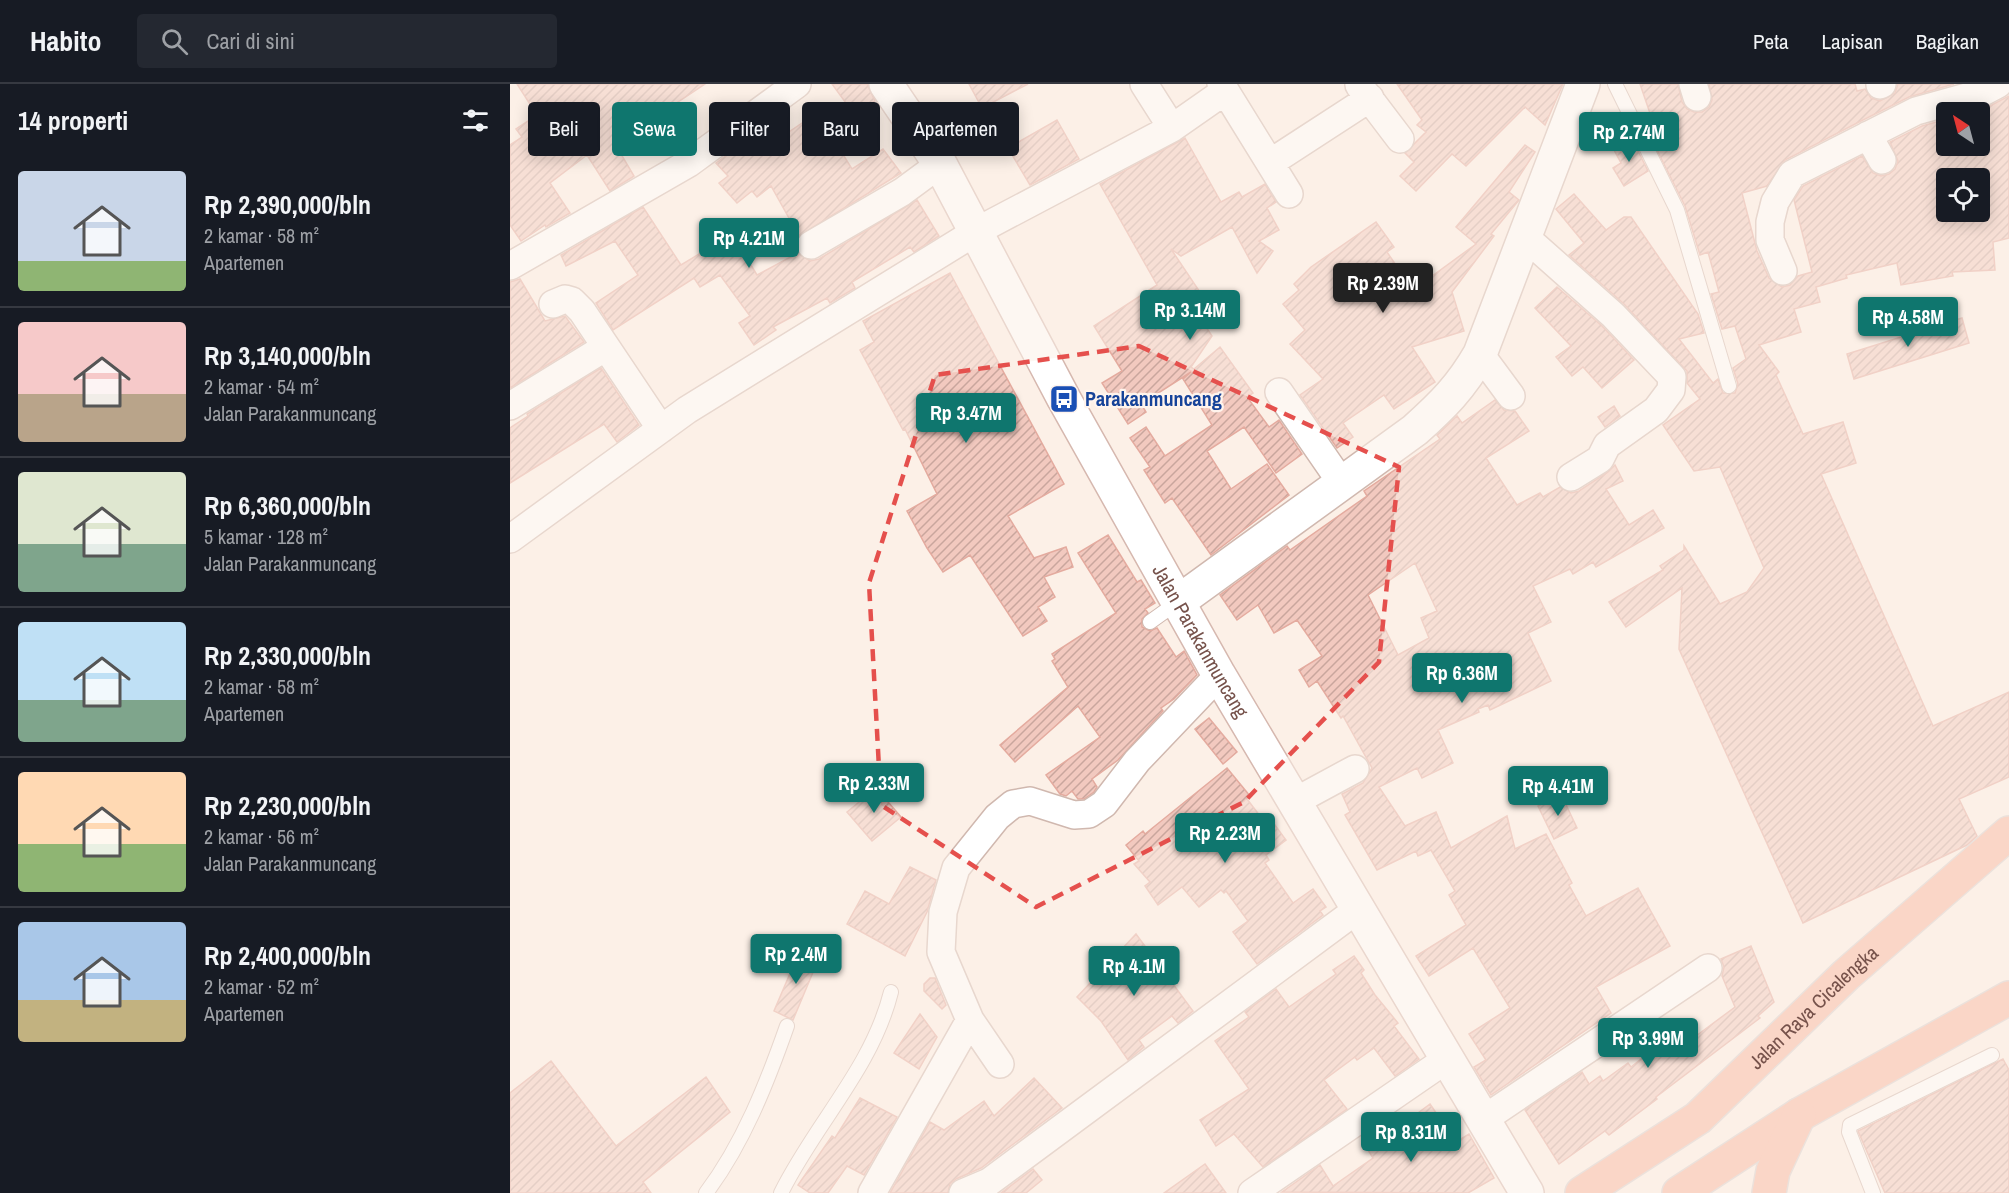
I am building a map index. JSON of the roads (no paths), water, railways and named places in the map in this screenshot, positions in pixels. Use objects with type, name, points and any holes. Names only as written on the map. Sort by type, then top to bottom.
[{"type":"highway","name":"Jalan Raya Cicalengka","points":[[1582,1193],[1698,1118],[1846,975],[2009,833]]},
{"type":"highway","points":[[1679,1193],[1799,1115],[2009,998]]},
{"type":"highway","points":[[1769,1193],[1773,1171],[1799,1115]]},
{"type":"main road","name":"Jalan Parakanmuncang","points":[[886,84],[940,164],[1064,399],[1178,602],[1294,802],[1527,1193]]},
{"type":"main road","points":[[1178,602],[1415,430],[1445,404],[1463,384],[1480,354],[1583,84]]},
{"type":"street","points":[[510,266],[689,163],[797,84]]},
{"type":"street","points":[[1144,84],[1172,128]]},
{"type":"street","points":[[1783,271],[1770,240],[1775,202],[1792,174],[1916,111],[1981,93],[1998,84]]},
{"type":"street","points":[[510,538],[661,429],[977,231],[1172,128],[1223,88],[1289,194]]},
{"type":"street","points":[[1270,163],[1364,91],[1400,139]]},
{"type":"street","points":[[1868,135],[1882,160]]},
{"type":"street","points":[[811,245],[902,192],[940,164]]},
{"type":"street","points":[[1524,236],[1613,315],[1672,377],[1671,390],[1656,410],[1607,445],[1600,459],[1571,477]]},
{"type":"street","points":[[553,304],[566,299],[572,301],[661,429]]},
{"type":"street","points":[[510,406],[606,347]]},
{"type":"street","points":[[1480,354],[1511,396]]},
{"type":"street","points":[[1279,392],[1341,482]]},
{"type":"street","points":[[1000,1064],[970,1020],[940,952],[943,912],[956,868],[997,817],[1013,804],[1030,801],[1074,816],[1089,814],[1104,804],[1137,761],[1220,675]]},
{"type":"street","points":[[1294,802],[1355,769]]},
{"type":"street","points":[[963,1193],[989,1182],[1358,909]]},
{"type":"street","points":[[1484,1119],[1708,968]]},
{"type":"street","points":[[872,1193],[970,1020]]},
{"type":"street","points":[[1251,1193],[1447,1059]]},
{"type":"lane","points":[[1614,84],[1677,210],[1729,386]]},
{"type":"lane","points":[[1150,622],[1178,602]]},
{"type":"lane","points":[[781,1193],[795,1165],[866,1059],[884,1017],[891,992]]},
{"type":"lane","points":[[706,1193],[723,1171],[770,1074],[786,1026]]},
{"type":"lane","points":[[1873,1193],[1849,1132],[1850,1125],[1992,1055]]},
{"type":"place","name":"Parakanmuncang","points":[[1064,399]]}]
